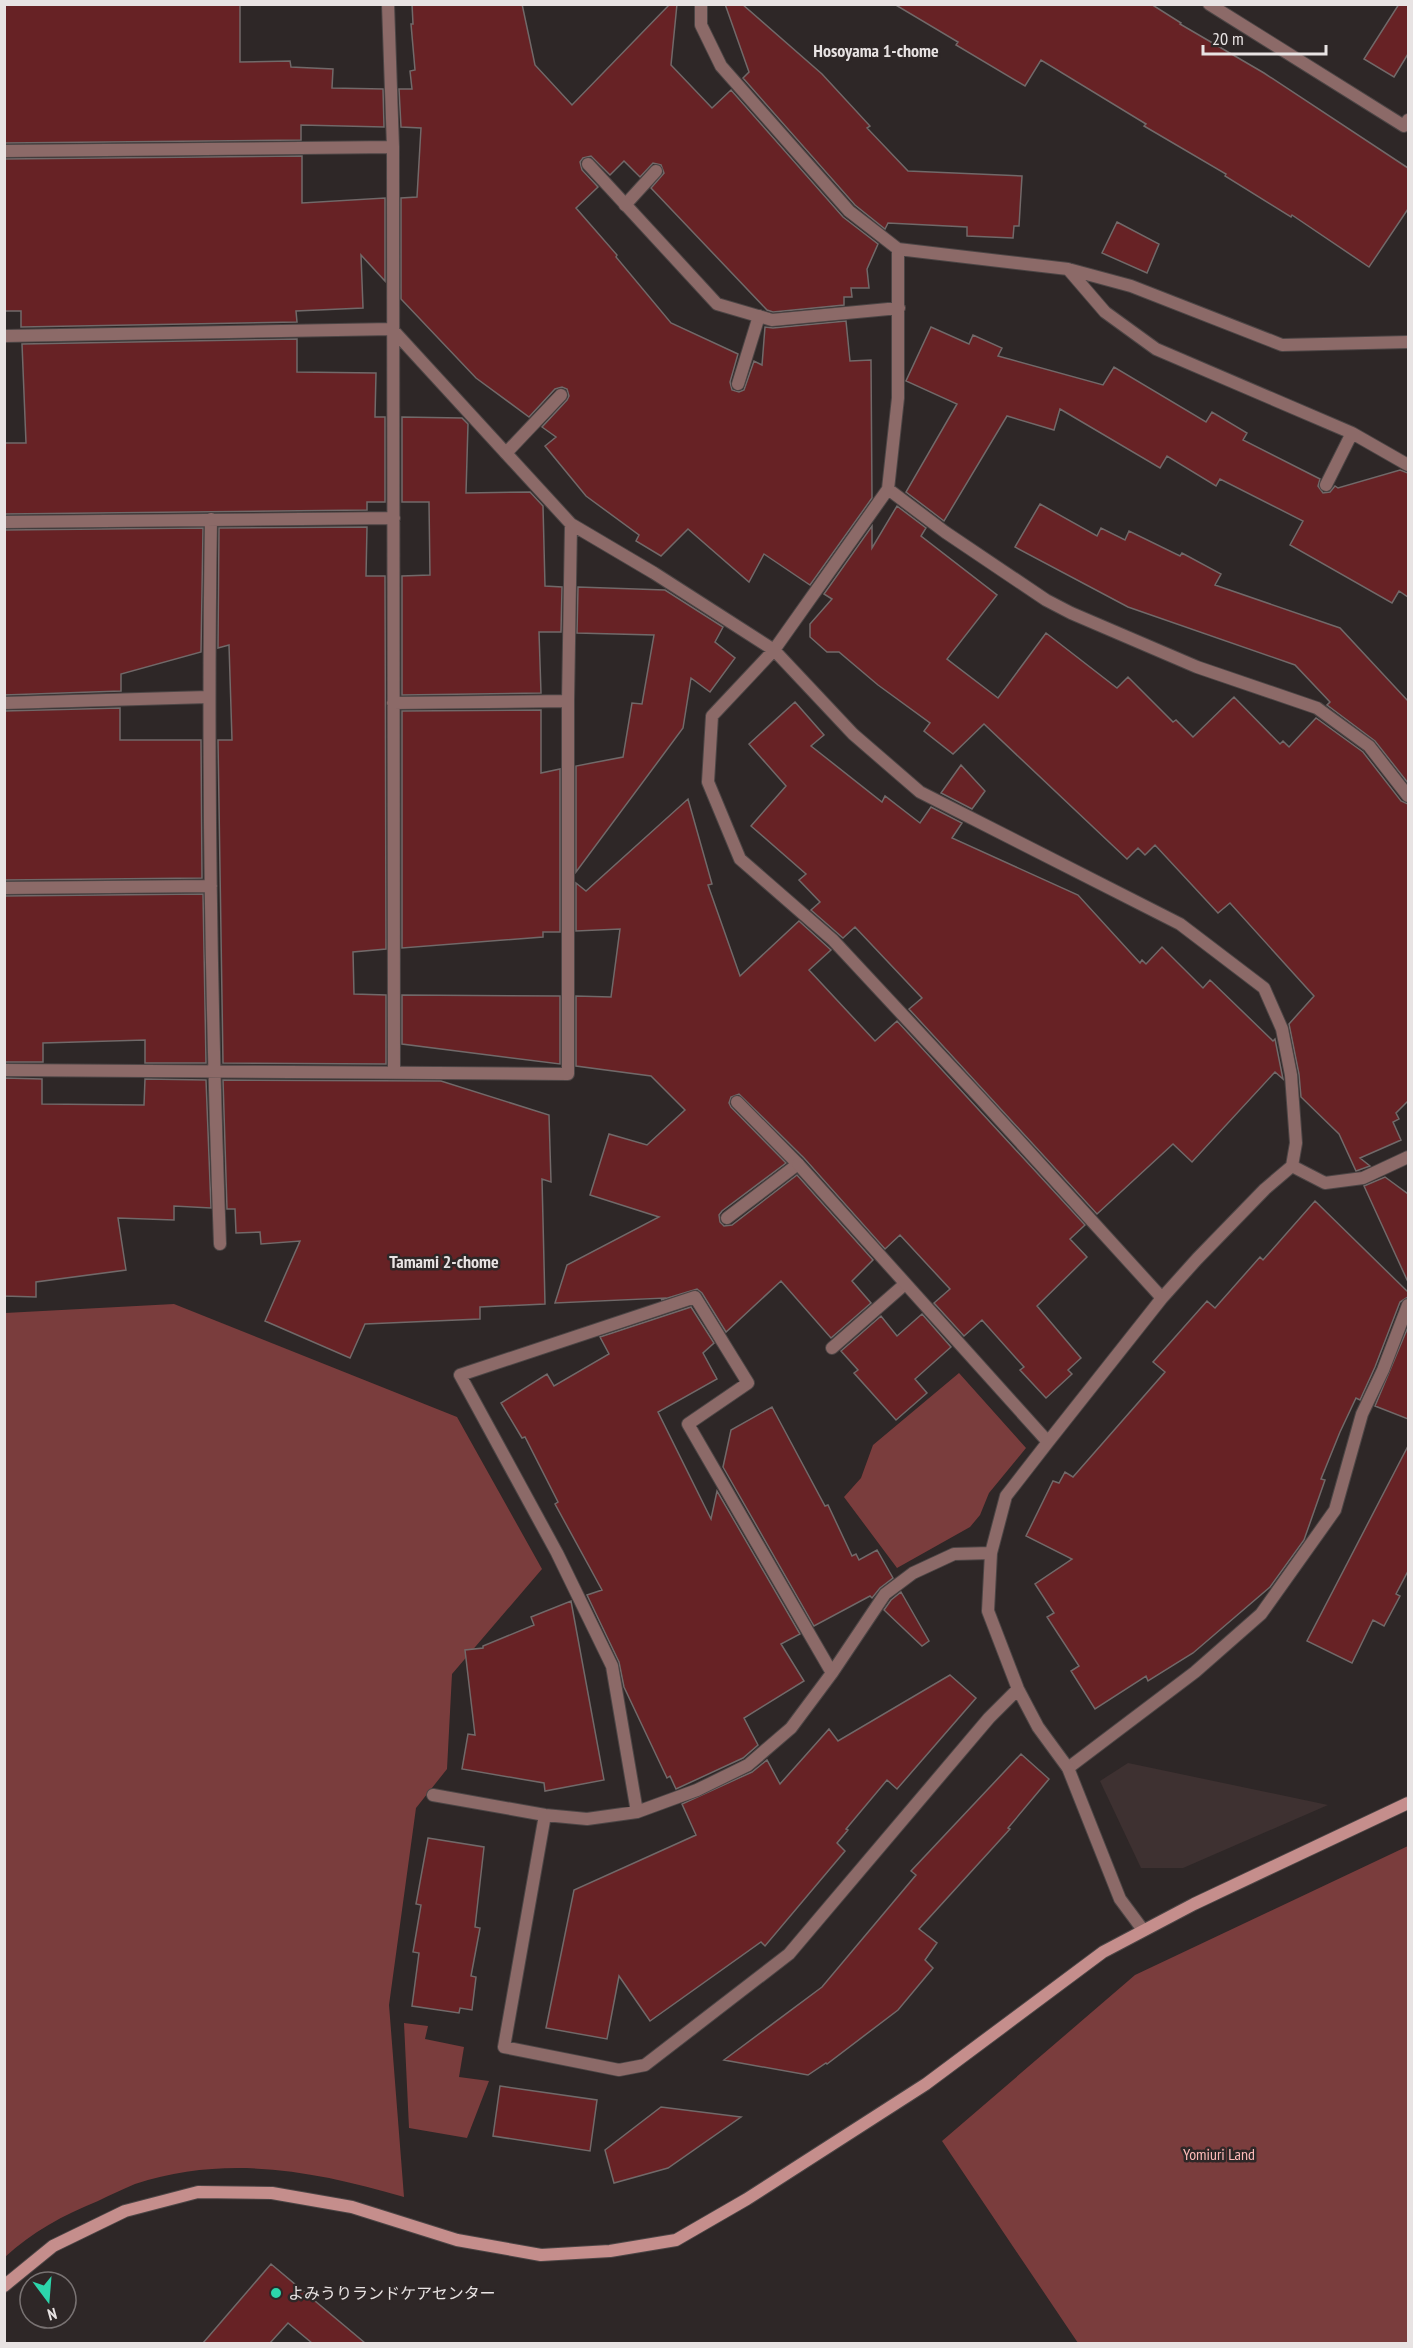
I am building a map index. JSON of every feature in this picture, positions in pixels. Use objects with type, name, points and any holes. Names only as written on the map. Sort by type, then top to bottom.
[{"type":"street","points":[[388,4],[393,147],[394,1072]]},
{"type":"street","points":[[702,4],[701,24],[721,66],[849,212],[898,249],[1068,269],[1131,286],[1282,345],[1408,342]]},
{"type":"street","points":[[1209,4],[1404,126],[1408,120]]},
{"type":"street","points":[[4,151],[393,147]]},
{"type":"street","points":[[588,164],[717,304],[772,320],[899,308]]},
{"type":"street","points":[[625,205],[656,171]]},
{"type":"street","points":[[898,249],[898,398],[888,489],[774,650],[712,716],[708,782],[740,860],[833,940],[1162,1298]]},
{"type":"street","points":[[1068,269],[1105,312],[1156,349],[1352,433],[1408,465]]},
{"type":"street","points":[[738,384],[759,316]]},
{"type":"street","points":[[4,336],[392,329],[571,524],[654,573],[774,650],[853,734],[920,792],[1180,924],[1264,988],[1282,1029],[1291,1075],[1296,1143],[1292,1166],[1265,1189],[1197,1258],[1162,1298],[1048,1442],[1006,1496],[991,1553],[988,1611],[1018,1689],[1038,1726],[1068,1768],[1120,1899],[1143,1930]]},
{"type":"street","points":[[506,453],[561,395]]},
{"type":"street","points":[[1326,485],[1352,433]]},
{"type":"street","points":[[888,489],[1046,600],[1071,613],[1197,667],[1317,708],[1369,746],[1408,796]]},
{"type":"street","points":[[4,522],[394,518]]},
{"type":"street","points":[[211,519],[208,697],[214,1071],[220,1244]]},
{"type":"street","points":[[4,1070],[568,1074],[568,701],[571,524]]},
{"type":"street","points":[[4,703],[208,697]]},
{"type":"street","points":[[393,703],[568,701]]},
{"type":"street","points":[[4,888],[211,886]]},
{"type":"street","points":[[737,1102],[798,1164],[1048,1442]]},
{"type":"street","points":[[1292,1166],[1325,1183],[1363,1178],[1408,1157]]},
{"type":"street","points":[[727,1218],[798,1164]]},
{"type":"street","points":[[832,1348],[905,1284]]},
{"type":"street","points":[[637,1812],[612,1666],[557,1553],[460,1375],[696,1297],[748,1383],[688,1424],[832,1673]]},
{"type":"street","points":[[1068,1768],[1195,1672],[1261,1614],[1335,1510],[1362,1414],[1383,1370],[1408,1305]]},
{"type":"street","points":[[433,1795],[545,1815],[587,1819],[637,1812],[698,1790],[748,1765],[791,1728],[832,1673],[885,1594],[913,1574],[954,1554],[991,1553]]},
{"type":"street","points":[[545,1815],[504,2047],[620,2070],[645,2065],[789,1954],[989,1718],[1018,1689]]},
{"type":"street","points":[[4,2286],[53,2246],[125,2211],[198,2192],[273,2193],[352,2207],[457,2240],[541,2255],[610,2251],[676,2240],[747,2199],[926,2084],[1103,1952],[1194,1904],[1408,1803]]},
{"type":"shaded area","points":[[1128,1763],[1328,1805],[1183,1868],[1141,1868],[1100,1781]]},
{"type":"green space","points":[[174,1304],[457,1417],[542,1569],[452,1674],[447,1769],[416,1808],[389,2005],[404,2197],[337,2180],[271,2170],[237,2168],[169,2175],[135,2184],[72,2212],[48,2225],[5,2257],[5,1313]]},
{"type":"green space","points":[[959,1373],[1026,1448],[989,1493],[980,1515],[970,1527],[897,1568],[844,1497],[861,1478],[873,1445]]},
{"type":"green space","name":"Yomiuri Land","points":[[1408,1846],[1408,2343],[1078,2343],[942,2141],[1135,1975]]},
{"type":"green space","points":[[404,2023],[428,2026],[425,2039],[464,2047],[459,2077],[489,2081],[467,2138],[409,2128]]},
{"type":"building","points":[[4,4],[240,4],[240,62],[290,61],[291,67],[333,69],[332,88],[383,89],[384,127],[301,125],[301,140],[4,143]]},
{"type":"building","points":[[412,4],[522,4],[535,65],[572,105],[670,4],[677,4],[671,65],[712,108],[731,90],[843,217],[878,244],[867,269],[869,288],[851,288],[852,297],[844,297],[844,305],[773,312],[767,310],[651,188],[664,173],[661,165],[653,163],[640,177],[624,161],[610,175],[591,156],[583,158],[580,162],[582,170],[598,187],[576,208],[671,323],[738,354],[730,382],[732,390],[739,392],[744,390],[754,361],[762,365],[765,327],[846,321],[850,361],[871,360],[872,498],[810,585],[764,554],[749,582],[688,529],[661,556],[636,541],[639,535],[586,496],[545,446],[556,437],[542,427],[567,400],[569,396],[567,389],[562,387],[555,389],[529,417],[476,378],[401,299],[401,198],[417,197],[421,128],[401,127],[399,89],[412,89],[410,71],[415,70],[411,24],[413,24]]},
{"type":"building","points":[[725,4],[742,4],[822,74],[870,126],[867,128],[908,171],[1022,176],[1019,226],[1014,226],[1013,238],[967,236],[967,227],[888,223],[885,229],[855,205],[743,78],[749,72]]},
{"type":"building","points":[[894,4],[1151,4],[1180,24],[1264,73],[1408,168],[1408,209],[1369,267],[1292,215],[1291,217],[1225,176],[1226,174],[1144,126],[1146,124],[1041,60],[1025,86],[956,45],[958,42]]},
{"type":"building","points":[[1399,4],[1408,4],[1408,54],[1394,77],[1364,59]]},
{"type":"building","points":[[302,156],[302,203],[385,198],[385,281],[361,255],[363,308],[296,311],[297,322],[21,327],[21,311],[4,311],[4,159]]},
{"type":"building","points":[[1117,222],[1159,244],[1147,273],[1102,253]]},
{"type":"building","points":[[931,327],[969,344],[973,335],[1002,348],[998,356],[1103,385],[1114,367],[1206,422],[1212,412],[1247,433],[1243,440],[1320,479],[1318,486],[1323,493],[1330,492],[1335,486],[1338,488],[1400,470],[1408,473],[1408,597],[1399,591],[1392,603],[1290,545],[1303,521],[1220,479],[1216,486],[1167,456],[1160,468],[1060,409],[1054,430],[1007,416],[944,521],[906,492],[957,404],[906,381]]},
{"type":"building","points":[[297,339],[297,372],[376,373],[375,417],[385,417],[385,502],[367,502],[367,510],[4,514],[4,443],[26,443],[22,344]]},
{"type":"building","points":[[402,417],[462,418],[468,424],[466,493],[530,492],[543,506],[545,586],[562,587],[561,632],[539,632],[541,693],[402,695],[402,576],[430,575],[429,502],[402,502]]},
{"type":"building","points":[[1040,504],[1097,536],[1101,528],[1125,540],[1129,531],[1180,556],[1182,553],[1221,574],[1215,585],[1340,628],[1408,701],[1408,783],[1375,741],[1327,705],[1330,702],[1295,665],[1128,607],[1015,547]]},
{"type":"building","points":[[897,506],[926,528],[921,536],[997,595],[947,659],[998,698],[1046,633],[1117,688],[1128,677],[1173,722],[1176,720],[1193,737],[1234,697],[1280,744],[1283,741],[1289,747],[1316,718],[1363,752],[1401,801],[1408,804],[1408,1101],[1396,1113],[1399,1119],[1393,1122],[1401,1140],[1360,1158],[1370,1166],[1356,1171],[1339,1134],[1301,1097],[1289,1024],[1314,996],[1230,903],[1218,913],[1155,845],[1145,855],[1138,848],[1127,859],[984,724],[953,754],[924,731],[930,723],[878,685],[839,652],[827,652],[810,637],[810,624],[832,599],[824,594],[872,526],[872,548]]},
{"type":"building","points":[[367,527],[366,576],[385,576],[386,949],[353,952],[354,994],[386,995],[386,1064],[223,1063],[218,740],[232,740],[229,645],[218,648],[219,528]]},
{"type":"building","points":[[203,528],[201,652],[121,674],[121,691],[4,695],[4,530]]},
{"type":"building","points":[[578,587],[665,590],[723,627],[715,642],[735,658],[710,692],[691,678],[683,728],[576,872],[576,766],[623,757],[632,703],[642,704],[654,635],[577,633]]},
{"type":"building","points":[[795,702],[824,735],[811,746],[882,802],[885,796],[920,823],[931,807],[962,823],[952,838],[1078,895],[1140,963],[1142,960],[1146,964],[1162,947],[1203,988],[1210,980],[1273,1041],[1275,1039],[1283,1079],[1275,1072],[1192,1162],[1173,1144],[1097,1214],[909,1009],[922,998],[855,927],[843,938],[811,910],[820,902],[799,880],[806,874],[751,826],[786,786],[749,744]]},
{"type":"building","points":[[120,708],[120,740],[201,740],[202,878],[4,880],[4,711]]},
{"type":"building","points":[[541,710],[541,773],[560,769],[560,932],[543,932],[543,937],[402,948],[402,711]]},
{"type":"building","points":[[961,765],[985,791],[972,809],[941,793]]},
{"type":"building","points":[[688,799],[712,884],[708,885],[740,976],[799,921],[831,950],[809,970],[875,1041],[897,1021],[1085,1225],[1070,1239],[1087,1257],[1037,1306],[1081,1358],[1068,1370],[1072,1374],[1046,1398],[1020,1370],[1024,1367],[982,1320],[964,1336],[934,1303],[950,1289],[900,1235],[885,1249],[804,1158],[739,1094],[731,1097],[729,1103],[731,1107],[786,1163],[722,1211],[719,1215],[720,1222],[724,1226],[732,1225],[797,1175],[873,1260],[852,1281],[871,1303],[831,1338],[781,1281],[726,1332],[702,1293],[697,1289],[661,1300],[664,1298],[555,1303],[567,1265],[659,1217],[590,1195],[609,1134],[647,1145],[685,1110],[651,1076],[576,1066],[576,996],[611,997],[620,929],[576,931],[576,883],[586,891]]},
{"type":"building","points":[[203,894],[206,1063],[145,1063],[145,1040],[43,1043],[43,1062],[4,1062],[4,896]]},
{"type":"building","points":[[402,995],[560,996],[560,1064],[402,1044]]},
{"type":"building","points":[[4,1078],[42,1079],[42,1104],[144,1105],[145,1079],[206,1080],[211,1208],[174,1206],[174,1220],[118,1218],[126,1270],[36,1282],[36,1297],[4,1296]]},
{"type":"building","points":[[223,1080],[441,1081],[549,1115],[551,1182],[542,1179],[545,1304],[480,1307],[480,1319],[365,1324],[350,1358],[265,1321],[300,1241],[261,1244],[260,1232],[236,1233],[235,1209],[227,1209]]},
{"type":"building","points":[[1385,1177],[1408,1194],[1408,1282],[1364,1186]]},
{"type":"building","points":[[1315,1201],[1408,1292],[1408,1297],[1400,1302],[1360,1400],[1356,1398],[1340,1432],[1321,1479],[1325,1480],[1304,1540],[1270,1587],[1193,1653],[1148,1681],[1146,1676],[1095,1709],[1071,1671],[1079,1666],[1047,1617],[1054,1613],[1035,1584],[1072,1559],[1026,1536],[1053,1481],[1059,1483],[1065,1472],[1073,1477],[1165,1372],[1153,1362],[1207,1301],[1215,1308],[1260,1257],[1263,1260]]},
{"type":"building","points":[[691,1307],[714,1343],[703,1353],[717,1379],[658,1412],[711,1519],[717,1491],[800,1634],[781,1644],[804,1681],[744,1718],[758,1745],[743,1758],[676,1789],[670,1776],[667,1778],[624,1687],[619,1662],[587,1595],[602,1590],[555,1504],[558,1502],[525,1437],[522,1438],[501,1403],[547,1374],[554,1386],[609,1354],[600,1337]]},
{"type":"building","points":[[922,1314],[951,1347],[915,1379],[927,1393],[896,1420],[854,1373],[858,1370],[841,1351],[881,1316],[897,1336]]},
{"type":"building","points":[[1408,1327],[1408,1419],[1375,1406]]},
{"type":"building","points":[[772,1407],[825,1506],[828,1505],[852,1556],[856,1554],[859,1560],[877,1550],[893,1578],[872,1598],[870,1596],[814,1626],[723,1467],[731,1430]]},
{"type":"building","points":[[1408,1446],[1408,1571],[1396,1594],[1400,1596],[1384,1626],[1373,1620],[1352,1663],[1307,1641]]},
{"type":"building","points":[[901,1592],[929,1641],[922,1646],[884,1610]]},
{"type":"building","points":[[571,1601],[604,1780],[545,1791],[544,1783],[462,1769],[468,1734],[475,1735],[465,1650],[483,1648],[483,1646],[534,1625],[531,1617]]},
{"type":"building","points":[[950,1675],[976,1698],[897,1789],[887,1780],[837,1843],[845,1851],[765,1946],[761,1942],[650,2021],[619,1976],[607,2039],[546,2028],[574,1890],[696,1835],[682,1804],[752,1772],[767,1760],[780,1784],[829,1729],[838,1741]]},
{"type":"building","points":[[1021,1754],[1049,1779],[1008,1828],[1010,1829],[919,1929],[937,1943],[925,1960],[933,1968],[898,2010],[827,2064],[808,2075],[724,2060],[822,1987],[916,1875],[911,1871]]},
{"type":"building","points":[[428,1838],[484,1847],[475,1927],[480,1928],[471,1976],[476,1977],[472,2010],[460,2008],[459,2013],[412,2006],[419,1953],[413,1952],[421,1905],[416,1904]]},
{"type":"building","points":[[500,2086],[597,2100],[590,2151],[493,2136]]},
{"type":"building","points":[[661,2107],[741,2117],[668,2168],[614,2183],[605,2150]]},
{"type":"building","name":"よみうりランドケアセンター","points":[[271,2264],[365,2343],[312,2343],[288,2323],[270,2343],[203,2343]]},
{"type":"place","name":"よみうりランドケアセンター","points":[[276,2293]]},
{"type":"district","name":"Hosoyama 1-chome","points":[[876,50]]},
{"type":"district","name":"Tamami 2-chome","points":[[444,1261]]}]
